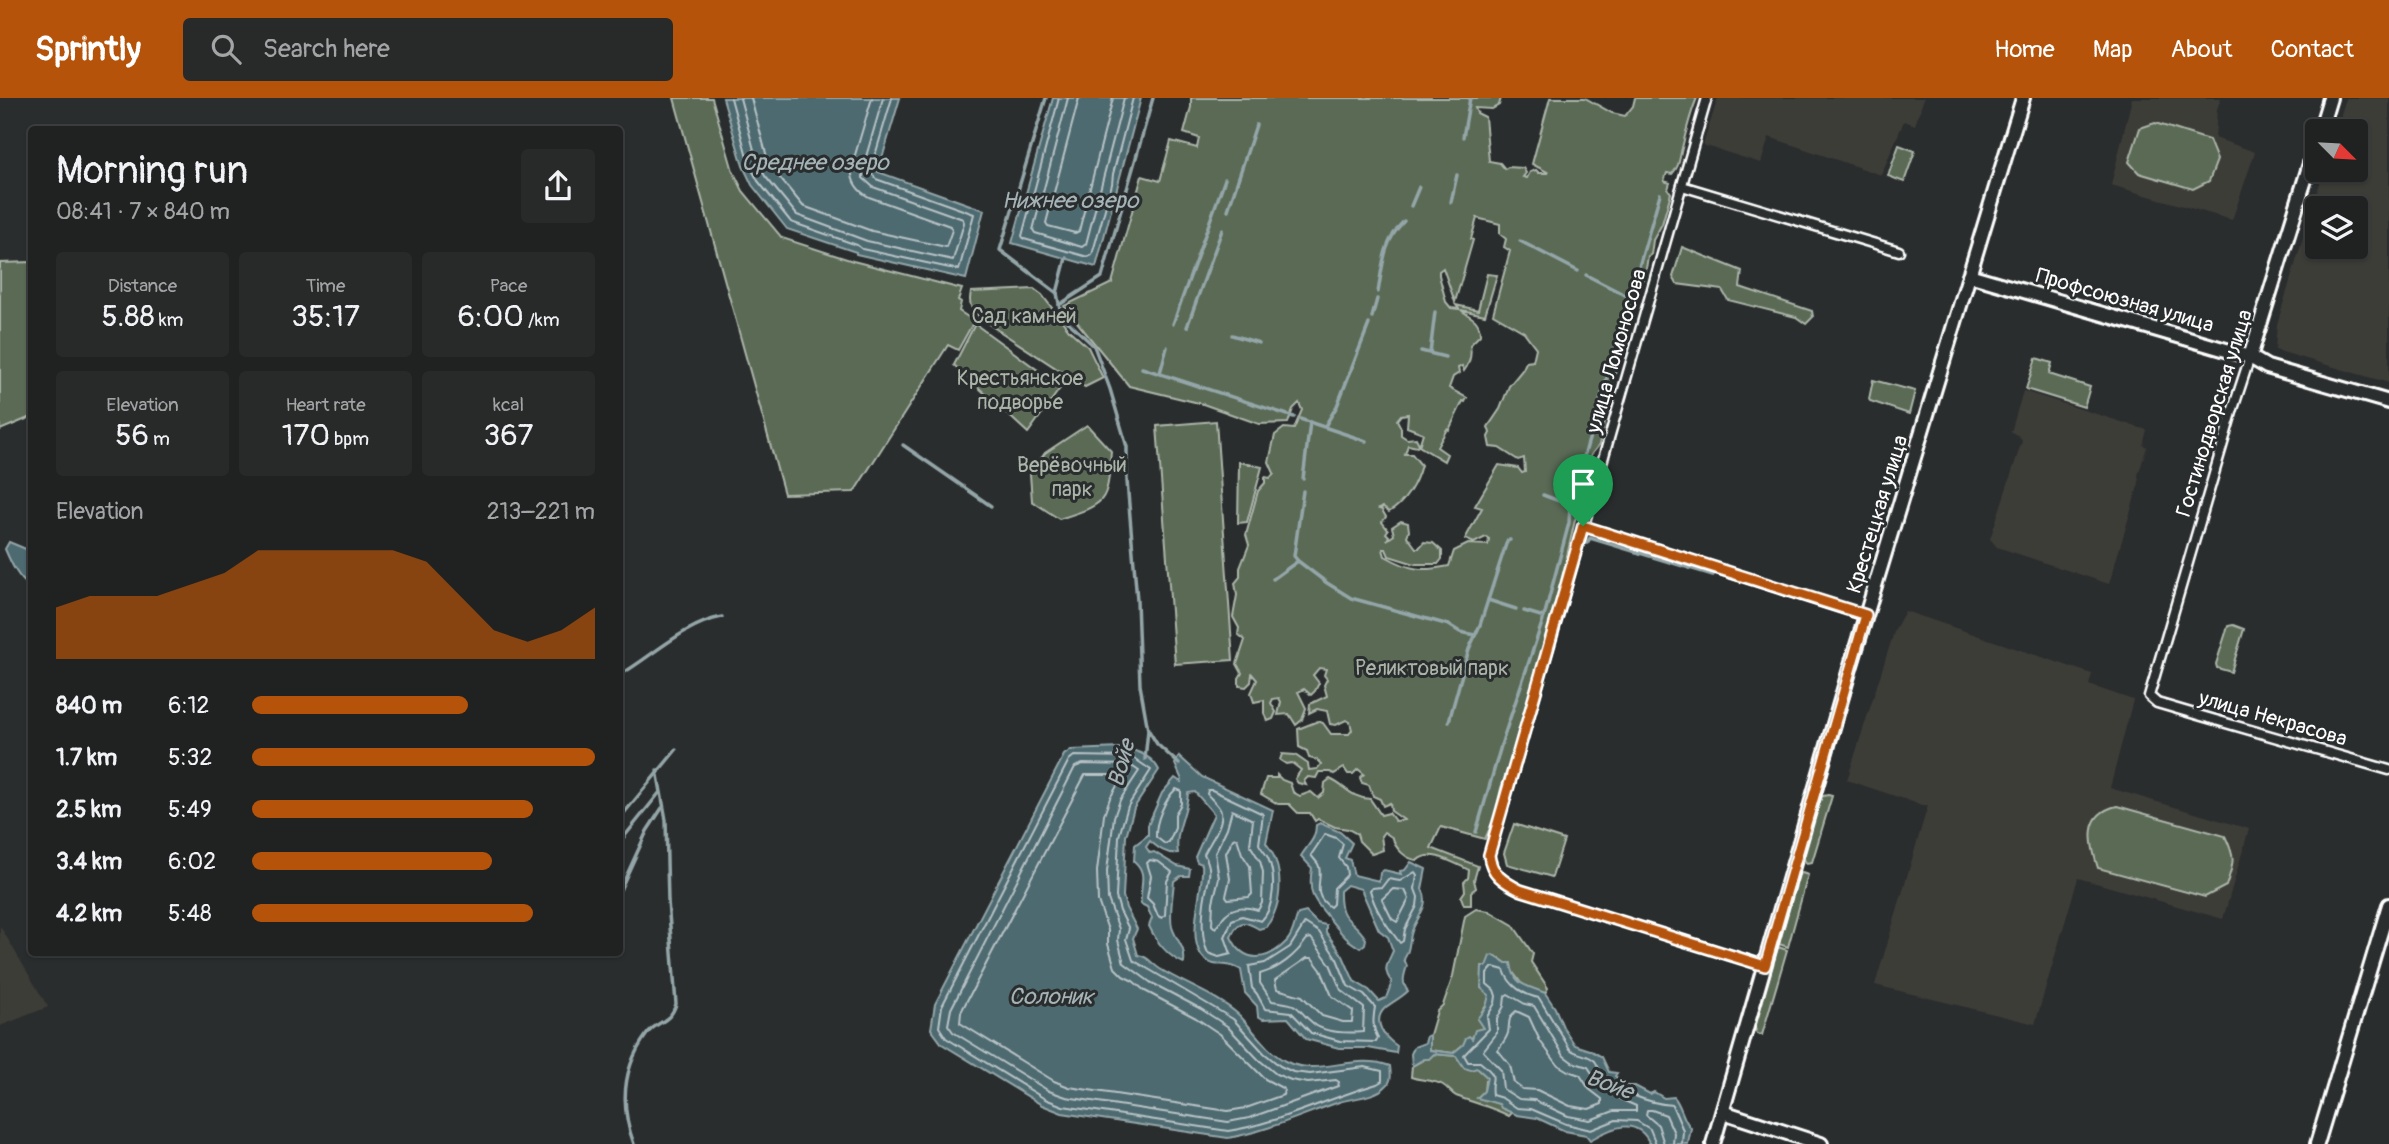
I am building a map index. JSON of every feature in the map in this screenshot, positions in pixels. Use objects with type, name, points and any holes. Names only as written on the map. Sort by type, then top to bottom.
[{"type":"main road","name":"Крестецкая улица","points":[[1713,1144],[1866,615],[2023,98]]},
{"type":"main road","points":[[2324,119],[2330,98]]},
{"type":"main road","name":"Гостинодворская улица","points":[[2250,358],[2305,180]]},
{"type":"main road","name":"Профсоюзная улица","points":[[1969,275],[2250,358],[2267,368],[2389,402]]},
{"type":"main road","points":[[2317,1144],[2389,905]]},
{"type":"main road","points":[[1723,1112],[1821,1144]]},
{"type":"street","name":"улица Ломоносова","points":[[1707,98],[1489,855],[1490,864],[1503,881],[1520,890],[1765,966]]},
{"type":"street","points":[[1682,186],[1899,251]]},
{"type":"street","name":"Гостинодворская улица","points":[[2148,696],[2250,358]]},
{"type":"street","points":[[1583,526],[1866,615]]},
{"type":"street","name":"улица Некрасова","points":[[2148,696],[2167,706],[2389,770]]},
{"type":"shaded area","points":[[1718,98],[1924,98],[1915,125],[1904,121],[1881,175],[1769,137],[1761,163],[1703,145]]},
{"type":"shaded area","points":[[2132,98],[2221,98],[2217,109],[2215,138],[2255,152],[2232,220],[2111,185]]},
{"type":"shaded area","points":[[2346,98],[2389,98],[2389,383],[2275,350],[2277,324],[2305,232],[2305,259],[2368,259],[2368,196],[2316,196],[2320,182],[2368,182],[2368,119],[2340,119]]},
{"type":"shaded area","points":[[2023,391],[2147,430],[2143,445],[2147,447],[2138,475],[2139,483],[2109,584],[1997,547],[1990,539],[2022,441],[2011,432]]},
{"type":"shaded area","points":[[1905,611],[2092,674],[2089,685],[2133,700],[2110,788],[2249,829],[2223,919],[2078,878],[2035,1024],[1875,985],[1928,805],[1847,780],[1895,629]]},
{"type":"shaded area","points":[[0,926],[48,1007],[0,1026]]},
{"type":"green space","points":[[674,98],[712,98],[733,171],[743,191],[782,238],[853,261],[962,289],[958,300],[961,302],[959,311],[974,321],[958,350],[948,345],[854,492],[784,494]]},
{"type":"green space","name":"Реликтовый парк","points":[[1191,98],[1501,98],[1499,105],[1492,109],[1475,108],[1477,113],[1485,117],[1489,161],[1500,163],[1505,169],[1523,168],[1526,173],[1523,177],[1527,178],[1530,172],[1536,170],[1539,173],[1549,173],[1532,164],[1550,98],[1585,98],[1612,113],[1625,116],[1633,106],[1635,98],[1697,98],[1678,165],[1672,174],[1667,173],[1664,181],[1670,183],[1668,189],[1671,193],[1662,224],[1653,240],[1651,255],[1648,256],[1620,352],[1599,445],[1591,455],[1583,482],[1588,492],[1575,520],[1555,610],[1501,788],[1495,817],[1485,839],[1441,827],[1431,848],[1478,866],[1474,880],[1476,888],[1471,892],[1471,905],[1464,905],[1461,897],[1465,891],[1464,882],[1468,878],[1469,870],[1436,856],[1418,860],[1410,858],[1399,850],[1393,838],[1384,832],[1381,836],[1383,850],[1372,854],[1359,841],[1357,834],[1348,829],[1335,827],[1318,819],[1315,821],[1310,813],[1298,813],[1289,804],[1278,804],[1261,794],[1266,778],[1277,778],[1277,775],[1290,783],[1293,792],[1300,796],[1311,792],[1318,798],[1324,793],[1325,783],[1330,779],[1353,794],[1370,799],[1381,815],[1389,813],[1395,821],[1404,820],[1391,811],[1390,803],[1383,806],[1380,799],[1373,796],[1369,785],[1362,783],[1360,778],[1364,774],[1358,769],[1353,774],[1348,774],[1344,768],[1334,774],[1319,772],[1316,778],[1308,777],[1304,781],[1306,785],[1295,779],[1301,770],[1292,763],[1286,764],[1280,760],[1282,754],[1295,755],[1308,764],[1309,770],[1317,769],[1321,764],[1309,758],[1307,751],[1299,747],[1298,729],[1318,721],[1323,723],[1331,734],[1349,734],[1352,730],[1350,722],[1346,720],[1336,725],[1330,724],[1327,711],[1317,709],[1309,713],[1310,704],[1327,696],[1324,685],[1327,679],[1324,675],[1326,669],[1319,668],[1313,675],[1319,683],[1311,695],[1304,689],[1298,692],[1306,708],[1302,720],[1296,725],[1289,714],[1278,715],[1281,702],[1279,698],[1273,699],[1271,703],[1276,712],[1273,719],[1268,721],[1264,713],[1264,700],[1254,702],[1251,693],[1257,680],[1252,674],[1251,682],[1246,687],[1239,686],[1242,673],[1237,664],[1245,640],[1238,634],[1239,628],[1233,617],[1237,595],[1235,583],[1240,577],[1240,568],[1249,545],[1246,535],[1258,491],[1265,483],[1265,477],[1270,478],[1274,473],[1269,462],[1275,435],[1284,428],[1294,429],[1302,410],[1299,403],[1293,409],[1288,423],[1259,424],[1203,404],[1129,386],[1064,306],[1112,283],[1142,176],[1160,181],[1171,141],[1197,148],[1199,138],[1184,133]],"holes":[[[1477,218],[1500,224],[1500,234],[1506,239],[1504,247],[1510,251],[1493,314],[1524,332],[1536,348],[1533,361],[1526,362],[1509,386],[1500,409],[1488,427],[1488,437],[1490,447],[1499,448],[1518,460],[1524,458],[1525,472],[1499,465],[1475,506],[1482,508],[1465,539],[1474,543],[1486,537],[1489,539],[1488,545],[1468,544],[1454,551],[1449,566],[1431,569],[1409,567],[1385,556],[1383,549],[1386,549],[1389,556],[1415,564],[1438,564],[1442,559],[1442,551],[1433,543],[1424,542],[1416,548],[1407,536],[1408,523],[1401,521],[1392,527],[1394,535],[1387,540],[1388,530],[1382,522],[1386,517],[1379,509],[1382,507],[1389,512],[1400,504],[1413,486],[1421,465],[1412,454],[1405,454],[1408,445],[1417,447],[1419,444],[1416,438],[1407,439],[1401,435],[1397,420],[1401,415],[1408,414],[1407,427],[1423,433],[1419,446],[1444,461],[1447,454],[1437,447],[1467,398],[1449,388],[1453,377],[1459,373],[1458,368],[1462,366],[1464,371],[1466,368],[1471,356],[1470,345],[1480,335],[1477,322],[1461,310],[1485,315],[1497,275],[1487,274],[1478,310],[1456,305],[1459,309],[1451,308],[1446,302],[1439,271],[1443,268],[1455,302]]]},
{"type":"green space","points":[[2155,123],[2209,140],[2217,160],[2209,181],[2193,189],[2139,173],[2129,162],[2140,128]]},
{"type":"green space","points":[[1899,145],[1915,151],[1904,182],[1888,176]]},
{"type":"green space","points":[[1682,247],[1742,271],[1740,287],[1812,311],[1813,317],[1806,324],[1796,317],[1728,300],[1722,290],[1677,284],[1673,277]]},
{"type":"green space","points":[[28,262],[28,418],[0,430],[0,263]]},
{"type":"green space","name":"Сад камней","points":[[1034,289],[1042,295],[1069,330],[1088,347],[1103,378],[1085,387],[987,323],[971,307],[971,292]]},
{"type":"green space","name":"Крестьянское подворье","points":[[975,324],[1061,387],[1028,433],[954,365]]},
{"type":"green space","points":[[2036,358],[2052,363],[2049,374],[2090,387],[2084,407],[2026,389]]},
{"type":"green space","points":[[1873,380],[1915,391],[1909,414],[1870,401]]},
{"type":"green space","points":[[1216,421],[1233,660],[1175,664],[1157,426]]},
{"type":"green space","name":"Верёвочный парк","points":[[1087,425],[1111,451],[1106,491],[1096,504],[1088,509],[1059,519],[1032,501],[1030,474],[1045,453]]},
{"type":"green space","points":[[1239,462],[1262,467],[1247,522],[1238,523]]},
{"type":"green space","points":[[2228,626],[2244,629],[2231,672],[2217,668],[2216,664]]},
{"type":"green space","points":[[1828,795],[1832,796],[1812,862],[1806,863],[1803,857],[1820,800]]},
{"type":"green space","points":[[2117,806],[2225,836],[2233,861],[2226,886],[2205,897],[2098,868],[2092,840],[2094,823],[2106,810]]},
{"type":"green space","points":[[1514,824],[1564,840],[1552,877],[1507,864],[1504,853]]},
{"type":"green space","points":[[1798,875],[1808,875],[1788,947],[1779,944]]},
{"type":"green space","points":[[1476,909],[1489,911],[1513,925],[1533,954],[1531,962],[1548,988],[1545,993],[1531,990],[1496,956],[1489,1000],[1481,1013],[1483,1028],[1453,1053],[1430,1050],[1430,1035],[1437,1011],[1443,1005],[1453,976],[1465,916]]},
{"type":"green space","points":[[1778,947],[1787,950],[1762,1035],[1757,1034],[1755,1028]]},
{"type":"green space","points":[[1434,1054],[1456,1056],[1464,1068],[1477,1068],[1487,1077],[1484,1091],[1478,1097],[1499,1104],[1512,1113],[1509,1116],[1456,1096],[1439,1083],[1411,1077],[1412,1066]]},
{"type":"water","name":"Среднее озеро","points":[[723,98],[900,98],[878,172],[984,210],[966,279],[856,254],[787,229],[752,185],[743,166]]},
{"type":"water","name":"Нижнее озеро","points":[[1053,98],[1141,98],[1096,267],[1012,243]]},
{"type":"water","points":[[9,542],[26,549],[28,585],[19,575],[5,549]]},
{"type":"water","name":"Солоник","points":[[1121,748],[1143,754],[1159,770],[1134,808],[1126,836],[1123,896],[1137,929],[1133,938],[1138,955],[1230,1008],[1272,1052],[1285,1061],[1310,1067],[1363,1062],[1390,1066],[1390,1080],[1382,1090],[1339,1102],[1271,1127],[1228,1138],[1062,1113],[1042,1105],[942,1044],[931,1029],[935,1004],[1064,755],[1071,750]]},
{"type":"water","points":[[1179,756],[1202,777],[1273,810],[1266,843],[1279,874],[1276,907],[1266,927],[1259,929],[1242,923],[1236,927],[1231,937],[1236,946],[1249,956],[1264,956],[1280,948],[1291,935],[1298,914],[1306,912],[1317,923],[1326,925],[1326,932],[1343,956],[1354,981],[1369,990],[1379,1001],[1386,998],[1392,982],[1386,967],[1393,951],[1388,937],[1379,930],[1361,889],[1347,885],[1340,891],[1344,915],[1366,939],[1360,948],[1344,936],[1317,904],[1311,886],[1312,868],[1301,856],[1313,838],[1316,825],[1320,823],[1340,832],[1352,843],[1345,858],[1350,860],[1354,875],[1379,881],[1380,873],[1384,870],[1401,874],[1400,871],[1405,870],[1411,862],[1426,869],[1422,889],[1424,906],[1412,931],[1404,959],[1407,966],[1404,982],[1408,991],[1385,1008],[1379,1018],[1384,1034],[1397,1046],[1396,1053],[1368,1048],[1339,1048],[1306,1039],[1288,1018],[1263,1019],[1258,1016],[1257,1006],[1245,993],[1241,970],[1230,965],[1210,963],[1199,952],[1195,928],[1202,864],[1197,862],[1195,857],[1214,814],[1195,792],[1188,793],[1178,838],[1178,853],[1166,852],[1150,841],[1146,847],[1150,853],[1154,852],[1177,866],[1190,869],[1189,876],[1181,876],[1174,881],[1171,910],[1172,927],[1182,948],[1184,963],[1168,953],[1159,943],[1149,926],[1152,918],[1147,907],[1141,904],[1142,876],[1134,861],[1135,845],[1148,835],[1148,825],[1162,793],[1175,778],[1181,782],[1182,780],[1175,764]]},
{"type":"water","points":[[1493,955],[1511,963],[1515,977],[1522,984],[1545,993],[1575,1045],[1602,1057],[1609,1072],[1617,1073],[1615,1076],[1628,1086],[1635,1086],[1650,1094],[1654,1092],[1664,1098],[1674,1097],[1691,1128],[1688,1144],[1650,1144],[1645,1135],[1631,1127],[1615,1128],[1590,1140],[1586,1135],[1565,1131],[1537,1118],[1517,1115],[1501,1108],[1499,1104],[1477,1098],[1484,1091],[1487,1077],[1477,1068],[1464,1068],[1456,1056],[1434,1054],[1412,1066],[1411,1054],[1414,1047],[1425,1043],[1427,1036],[1430,1035],[1430,1050],[1453,1053],[1463,1045],[1466,1038],[1469,1036],[1472,1039],[1475,1030],[1483,1028],[1477,1019],[1486,1007],[1489,995],[1481,988],[1482,966],[1486,966]]},
{"type":"waterway","points":[[1046,98],[1000,250],[1057,293]]},
{"type":"waterway","points":[[1059,305],[1102,277],[1153,98]]},
{"type":"waterway","points":[[1463,137],[1470,98]]},
{"type":"waterway","points":[[1228,210],[1256,125]]},
{"type":"waterway","points":[[1451,202],[1457,175]]},
{"type":"waterway","points":[[1173,324],[1225,179]]},
{"type":"waterway","points":[[1411,206],[1419,187]]},
{"type":"waterway","points":[[1476,832],[1503,739],[1544,617],[1569,523],[1570,505],[1660,194]]},
{"type":"waterway","points":[[1378,292],[1388,245],[1404,221]]},
{"type":"waterway","points":[[1187,327],[1222,230]]},
{"type":"waterway","points":[[1520,241],[1578,271]]},
{"type":"waterway","name":"Войе","points":[[1066,258],[1057,293],[1060,309],[1065,319],[1094,346],[1127,447],[1140,685],[1148,730],[1145,759]]},
{"type":"waterway","points":[[1586,275],[1629,297]]},
{"type":"waterway","points":[[1372,317],[1377,299]]},
{"type":"waterway","points":[[1430,353],[1435,312]]},
{"type":"waterway","points":[[1325,426],[1337,406],[1369,324]]},
{"type":"waterway","points":[[1232,335],[1259,343]]},
{"type":"waterway","points":[[1160,373],[1167,347]]},
{"type":"waterway","points":[[1421,351],[1445,357]]},
{"type":"waterway","points":[[1142,368],[1294,417]]},
{"type":"waterway","points":[[1300,419],[1366,441]]},
{"type":"waterway","points":[[1303,479],[1310,422]]},
{"type":"waterway","points":[[903,445],[991,506]]},
{"type":"waterway","points":[[1303,491],[1294,556],[1298,561],[1351,598],[1449,625],[1460,632],[1475,635]]},
{"type":"waterway","points":[[1543,495],[1570,505]]},
{"type":"waterway","points":[[1584,543],[1590,538],[1713,575]]},
{"type":"waterway","points":[[1449,721],[1469,649],[1480,625],[1507,541],[1510,540]]},
{"type":"waterway","points":[[1273,579],[1298,561]]},
{"type":"waterway","points":[[1488,600],[1516,609]]},
{"type":"waterway","points":[[1524,611],[1544,617]]},
{"type":"waterway","points":[[623,673],[682,633],[722,617]]},
{"type":"waterway","points":[[1149,731],[1157,744],[1179,764]]},
{"type":"waterway","points":[[623,814],[676,750]]},
{"type":"waterway","points":[[634,1144],[625,1101],[632,1060],[647,1034],[667,1019],[676,1004],[668,901],[666,820],[657,770]]},
{"type":"waterway","points":[[623,838],[660,792]]},
{"type":"waterway","points":[[623,883],[647,831],[662,808]]},
{"type":"route","points":[[1583,526],[1866,615],[1765,966],[1520,890],[1503,881],[1490,864],[1489,855],[1583,526]]}]
